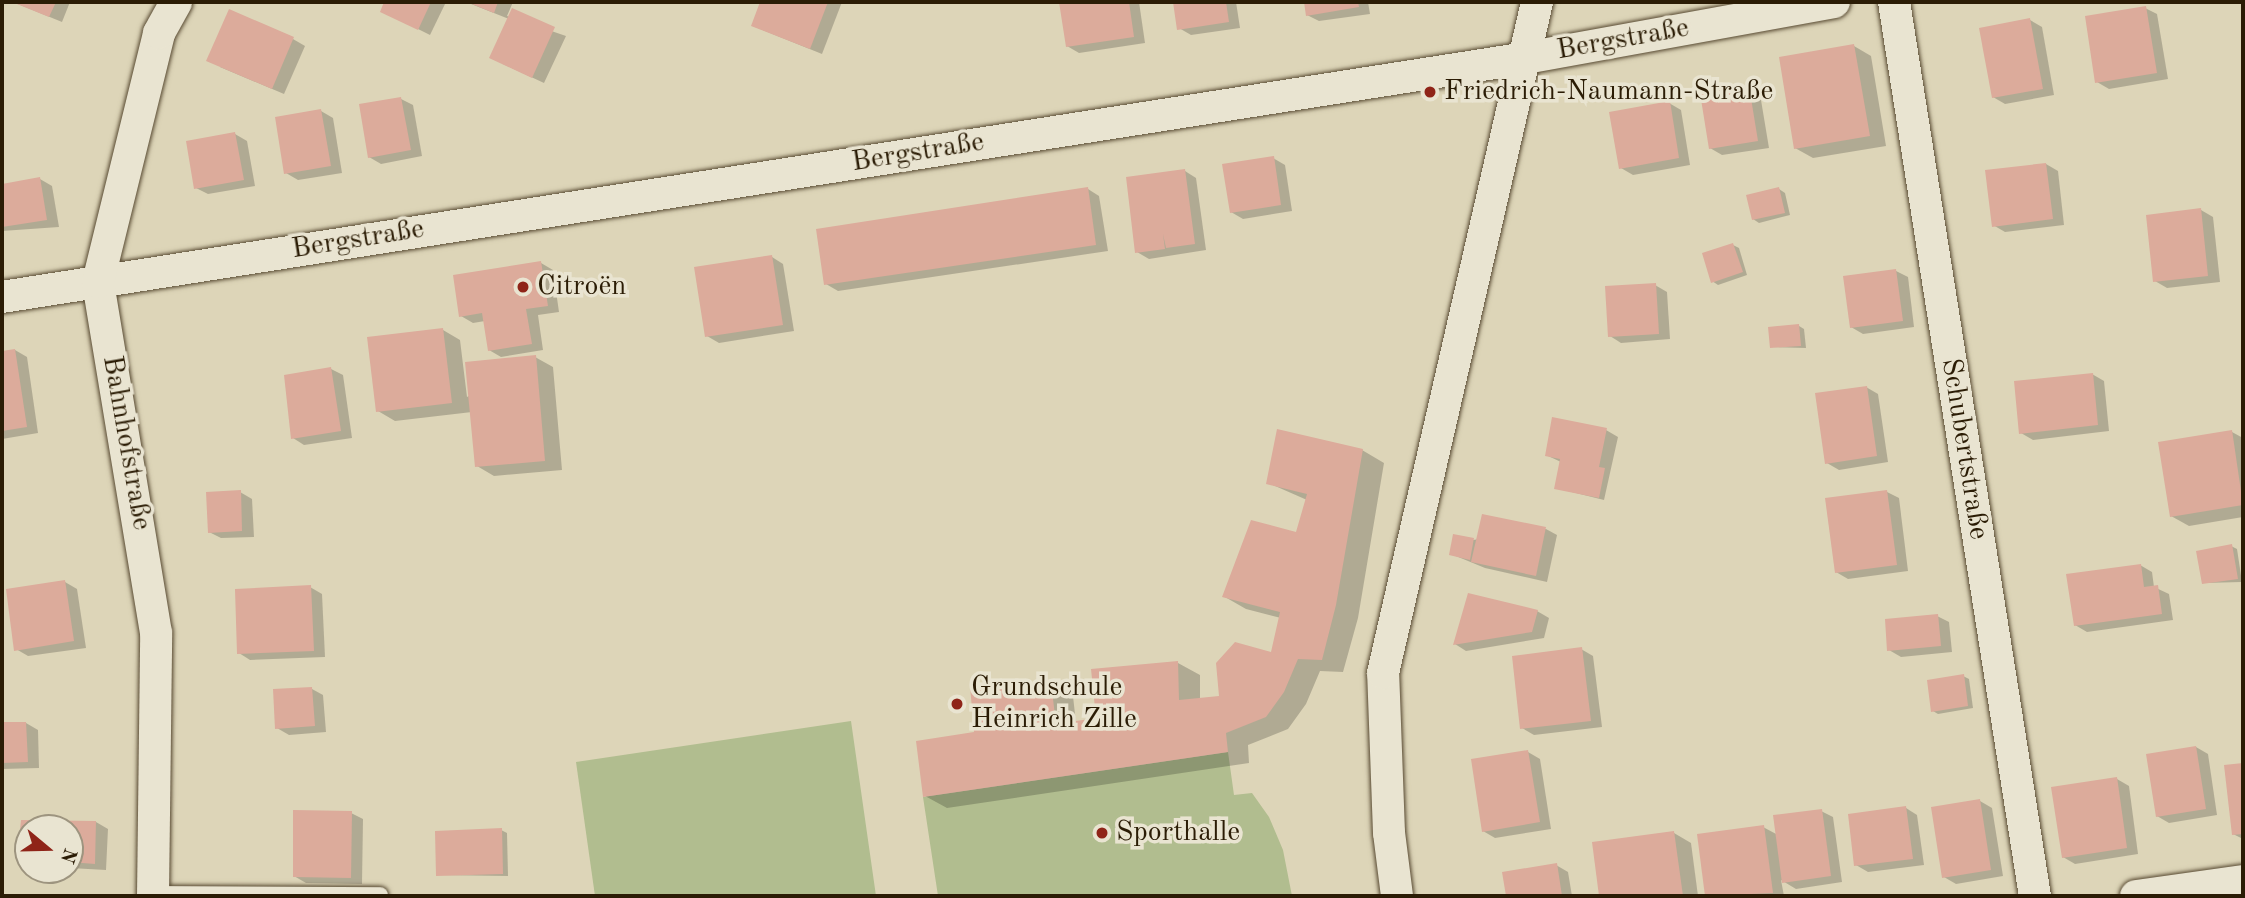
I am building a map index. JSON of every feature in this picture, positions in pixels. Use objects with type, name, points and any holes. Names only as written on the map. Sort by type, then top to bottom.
[{"type":"street","name":"Bahnhofstraße","points":[[153,895],[156,633],[98,282],[159,33],[176,2]]},
{"type":"street","points":[[1397,896],[1389,833],[1383,674],[1537,2]]},
{"type":"street","name":"Bergstraße","points":[[2,297],[1526,58],[1834,2]]},
{"type":"street","name":"Schubertstraße","points":[[1894,2],[2035,896]]},
{"type":"street","points":[[2136,896],[2243,881]]},
{"type":"lane","points":[[153,895],[380,895]]},
{"type":"green space","points":[[851,721],[876,896],[595,896],[576,762]]},
{"type":"green space","name":"Sporthalle","points":[[1228,752],[1234,795],[1252,793],[1269,817],[1283,850],[1292,896],[938,896],[923,797]]},
{"type":"building","points":[[12,2],[56,2],[49,17]]},
{"type":"building","points":[[384,2],[431,2],[418,30],[380,12]]},
{"type":"building","points":[[467,2],[498,2],[494,13]]},
{"type":"building","points":[[760,2],[828,2],[810,49],[751,26]]},
{"type":"building","points":[[1059,2],[1129,2],[1134,37],[1066,47]]},
{"type":"building","points":[[1173,2],[1226,2],[1229,22],[1177,30]]},
{"type":"building","points":[[1304,2],[1358,2],[1359,7],[1306,16]]},
{"type":"building","points":[[2146,6],[2157,73],[2095,83],[2085,16]]},
{"type":"building","points":[[512,8],[555,27],[532,78],[489,58]]},
{"type":"building","points":[[229,9],[294,37],[272,89],[206,61]]},
{"type":"building","points":[[2030,18],[2043,89],[1992,98],[1979,28]]},
{"type":"building","points":[[1854,44],[1870,136],[1794,149],[1779,57]]},
{"type":"building","points":[[1749,86],[1758,141],[1709,149],[1700,93]]},
{"type":"building","points":[[401,97],[411,150],[368,158],[359,104]]},
{"type":"building","points":[[1670,101],[1679,158],[1619,169],[1609,112]]},
{"type":"building","points":[[321,109],[331,166],[284,174],[275,117]]},
{"type":"building","points":[[235,132],[244,180],[194,189],[186,141]]},
{"type":"building","points":[[1274,156],[1281,205],[1230,213],[1222,164]]},
{"type":"building","points":[[2046,163],[2053,219],[1992,227],[1985,170]]},
{"type":"building","points":[[1185,169],[1195,244],[1166,248],[1163,234],[1165,249],[1135,253],[1126,177]]},
{"type":"building","points":[[40,177],[47,220],[2,227],[2,184]]},
{"type":"building","points":[[1088,187],[1096,245],[824,285],[816,229]]},
{"type":"building","points":[[1779,187],[1785,213],[1752,220],[1746,195]]},
{"type":"building","points":[[2201,208],[2208,276],[2153,282],[2146,215]]},
{"type":"building","points":[[1733,243],[1743,272],[1711,283],[1702,253]]},
{"type":"building","points":[[772,255],[783,325],[705,337],[694,267]]},
{"type":"building","points":[[541,261],[548,306],[526,309],[532,344],[488,351],[482,313],[459,317],[453,275]]},
{"type":"building","points":[[1896,269],[1903,321],[1850,328],[1843,276]]},
{"type":"building","points":[[1656,283],[1659,334],[1608,337],[1605,286]]},
{"type":"building","points":[[1799,324],[1801,346],[1770,348],[1768,327]]},
{"type":"building","points":[[443,328],[452,403],[376,412],[367,337]]},
{"type":"building","points":[[15,349],[27,427],[2,431],[2,351]]},
{"type":"building","points":[[536,355],[545,461],[475,467],[465,362]]},
{"type":"building","points":[[331,367],[341,431],[291,439],[284,375]]},
{"type":"building","points":[[2093,373],[2098,425],[2019,434],[2014,381]]},
{"type":"building","points":[[1867,386],[1877,456],[1825,464],[1815,393]]},
{"type":"building","points":[[1552,417],[1607,428],[1599,467],[1605,468],[1599,498],[1554,489],[1560,459],[1545,456]]},
{"type":"building","points":[[1277,429],[1363,449],[1336,605],[1322,660],[1298,659],[1284,692],[1266,717],[1226,733],[1228,752],[923,797],[916,741],[974,732],[970,686],[1051,682],[1056,724],[1096,718],[1091,669],[1178,661],[1179,700],[1219,696],[1216,663],[1235,642],[1271,652],[1280,612],[1222,597],[1251,520],[1296,532],[1307,494],[1266,484]]},
{"type":"building","points":[[2232,430],[2243,505],[2170,517],[2158,442]]},
{"type":"building","points":[[241,490],[242,531],[208,533],[206,492]]},
{"type":"building","points":[[1887,490],[1897,565],[1835,573],[1825,498]]},
{"type":"building","points":[[1482,514],[1546,527],[1536,576],[1471,562]]},
{"type":"building","points":[[1453,534],[1474,538],[1470,560],[1449,555]]},
{"type":"building","points":[[2232,544],[2238,579],[2202,584],[2196,551]]},
{"type":"building","points":[[2141,564],[2144,587],[2158,585],[2162,614],[2074,626],[2066,574]]},
{"type":"building","points":[[65,580],[74,641],[14,651],[6,589]]},
{"type":"building","points":[[311,585],[314,651],[237,654],[235,589]]},
{"type":"building","points":[[1468,593],[1538,610],[1532,632],[1453,645]]},
{"type":"building","points":[[1938,614],[1941,646],[1887,651],[1885,619]]},
{"type":"building","points":[[1582,647],[1591,721],[1520,729],[1512,656]]},
{"type":"building","points":[[1964,674],[1968,706],[1931,712],[1927,680]]},
{"type":"building","points":[[312,687],[315,726],[275,729],[273,689]]},
{"type":"building","points":[[2,722],[26,722],[28,762],[2,763]]},
{"type":"building","points":[[2196,746],[2206,809],[2156,817],[2146,754]]},
{"type":"building","points":[[1528,750],[1540,822],[1482,832],[1471,759]]},
{"type":"building","points":[[2243,763],[2243,834],[2232,835],[2224,765]]},
{"type":"building","points":[[2117,777],[2127,848],[2062,858],[2051,787]]},
{"type":"building","points":[[1980,799],[1991,870],[1942,878],[1931,807]]},
{"type":"building","points":[[1906,806],[1913,859],[1854,866],[1848,814]]},
{"type":"building","points":[[1822,809],[1831,876],[1782,883],[1773,815]]},
{"type":"building","points":[[293,810],[352,811],[351,878],[293,877]]},
{"type":"building","points":[[84,821],[96,821],[95,864],[84,863]]},
{"type":"building","points":[[1764,825],[1773,893],[1705,896],[1697,834]]},
{"type":"building","points":[[502,828],[503,874],[436,876],[435,831]]},
{"type":"building","points":[[1674,831],[1683,896],[1599,896],[1592,842]]},
{"type":"building","points":[[1557,863],[1562,896],[1506,896],[1502,872]]},
{"type":"place","name":"Friedrich-Naumann-Straße","points":[[1430,92]]},
{"type":"place","name":"Citroën","points":[[523,287]]},
{"type":"place","name":"Grundschule Heinrich Zille","points":[[957,704]]},
{"type":"place","name":"Sporthalle","points":[[1102,833]]}]
